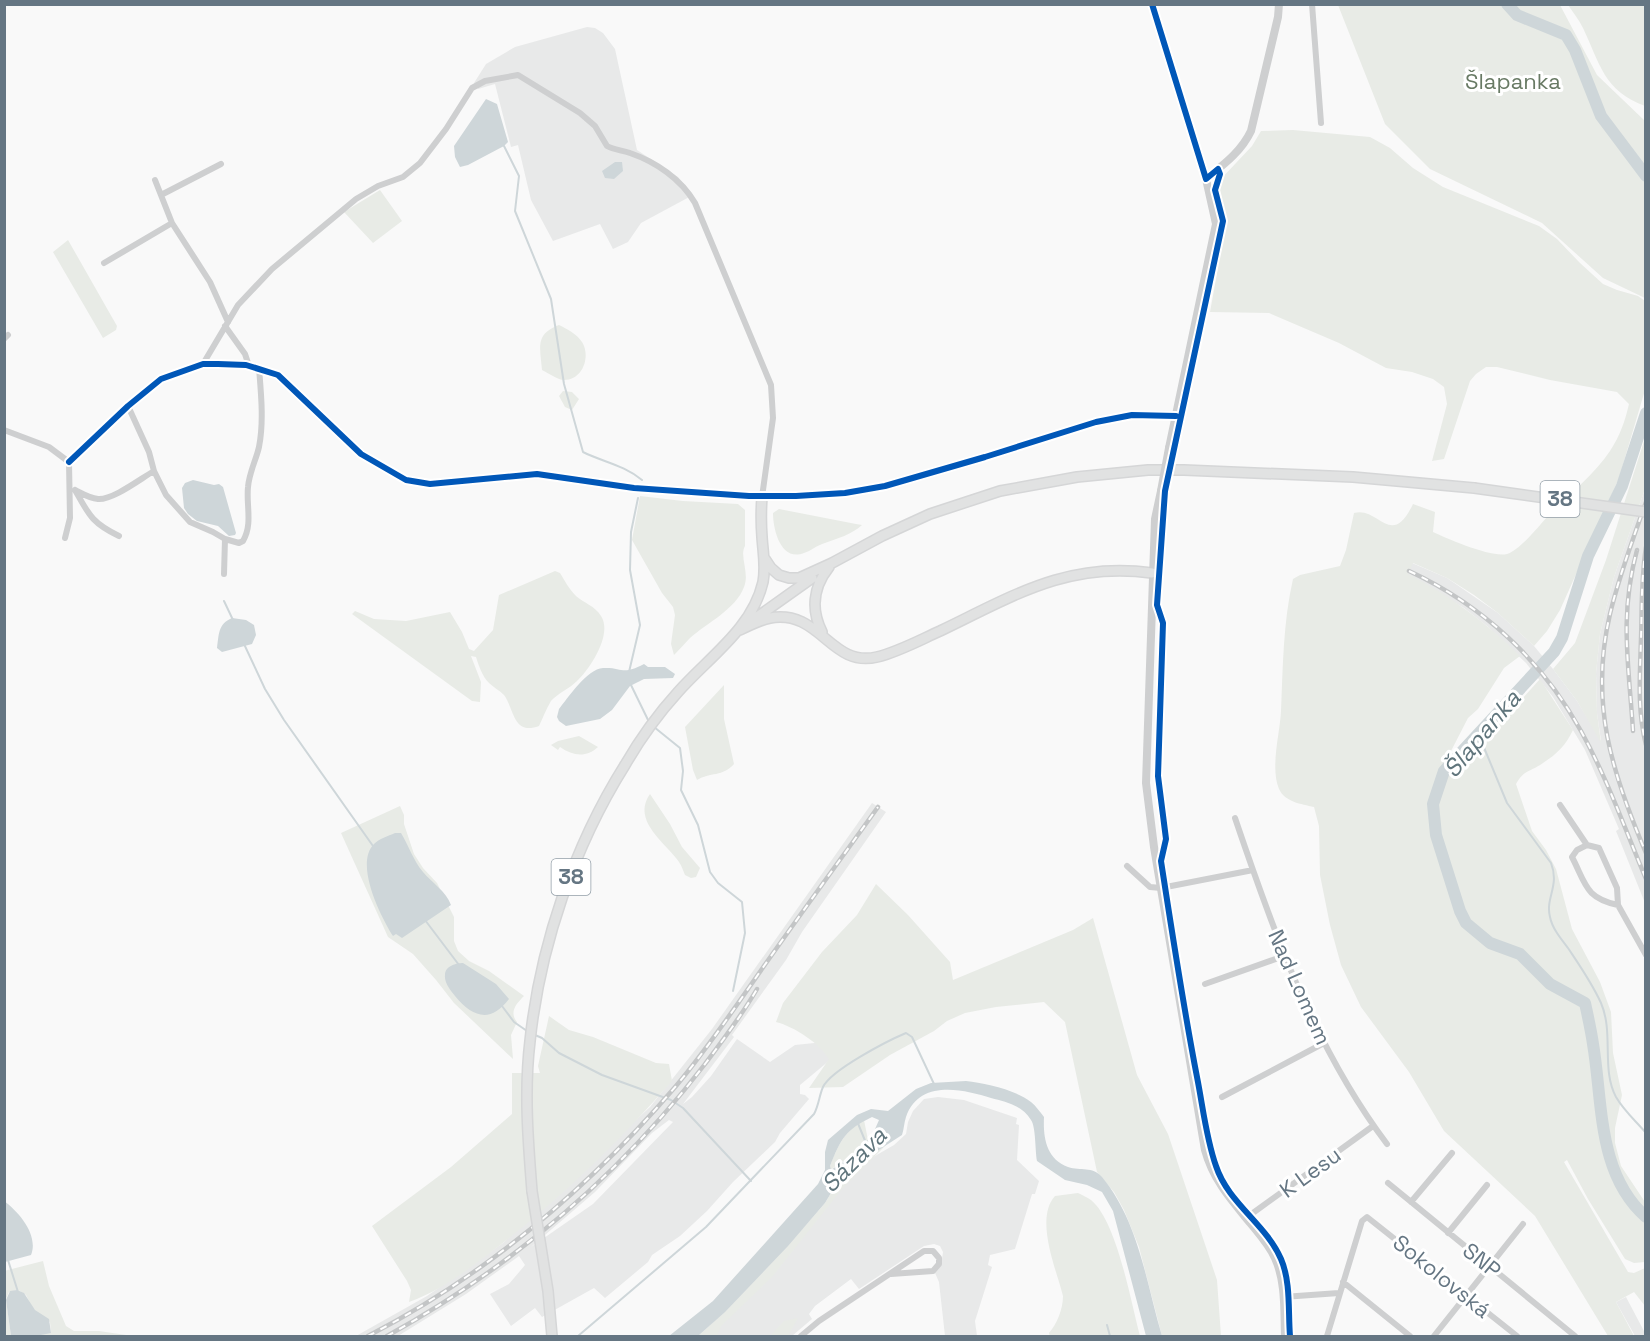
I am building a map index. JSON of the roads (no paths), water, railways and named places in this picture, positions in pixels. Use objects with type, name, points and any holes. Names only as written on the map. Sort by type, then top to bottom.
[{"type":"main road","name":"38","points":[[552,1336],[548,1291],[532,1191],[527,1131],[532,1023],[550,939],[586,838],[616,780],[657,718],[694,674],[738,631],[832,563],[930,514],[1000,491],[1077,477],[1148,470],[1184,470],[1353,477],[1474,488],[1646,512]]},
{"type":"main road","points":[[738,631],[751,613],[760,593],[765,559],[760,521],[762,496]]},
{"type":"main road","points":[[765,559],[779,575],[794,579],[808,576],[832,563]]},
{"type":"main road","points":[[825,637],[816,618],[815,598],[820,579],[832,563]]},
{"type":"main road","points":[[738,631],[762,620],[785,617],[807,623],[846,654],[876,658],[1049,581],[1105,570],[1152,573]]},
{"type":"street","points":[[1152,4],[1206,179],[1216,224],[1155,519],[1145,758],[1147,794],[1206,1154],[1219,1184],[1275,1257],[1281,1275],[1285,1336]]},
{"type":"street","points":[[1206,179],[1235,154],[1245,143],[1251,131],[1278,17],[1279,4]]},
{"type":"street","points":[[1312,4],[1321,123]]},
{"type":"street","points":[[203,364],[238,305],[272,269],[356,199],[378,186],[403,177],[420,163],[446,129],[472,88],[485,81],[518,75],[580,113],[595,126],[607,146],[630,153],[666,171],[679,181],[695,203],[771,385],[773,418],[762,496]]},
{"type":"street","points":[[161,195],[221,164]]},
{"type":"street","points":[[155,180],[172,223],[210,282],[226,324],[245,354],[249,366]]},
{"type":"street","points":[[104,263],[172,223]]},
{"type":"street","points":[[65,538],[70,518],[69,462],[128,406],[161,379],[203,364],[249,366],[278,375],[361,454],[406,480],[430,483],[537,474],[634,488],[762,496],[836,493],[885,486],[1096,422],[1132,416],[1176,416]]},
{"type":"street","points":[[128,406],[166,495],[190,522],[225,539],[239,543],[243,541],[250,521],[246,502],[248,480],[259,446],[262,407],[260,368]]},
{"type":"street","points":[[4,430],[49,447],[69,462]]},
{"type":"street","points":[[75,490],[87,497],[101,499],[113,495],[154,471]]},
{"type":"street","points":[[70,482],[93,521],[104,530],[119,536]]},
{"type":"street","points":[[224,574],[225,539]]},
{"type":"street","points":[[1560,805],[1587,845]]},
{"type":"street","name":"Nad Lomem","points":[[1235,818],[1284,956],[1303,1001],[1348,1086],[1387,1144]]},
{"type":"street","points":[[1618,905],[1600,901],[1591,895],[1572,856],[1577,850],[1587,845],[1599,848],[1617,888],[1618,905],[1646,955]]},
{"type":"street","points":[[1127,866],[1150,887],[1161,888],[1253,870]]},
{"type":"street","points":[[1205,984],[1284,956]]},
{"type":"street","points":[[1222,1097],[1324,1043]]},
{"type":"street","name":"K Lesu","points":[[1246,1218],[1373,1126]]},
{"type":"street","points":[[1411,1202],[1452,1153]]},
{"type":"street","name":"SNP","points":[[1388,1183],[1575,1336]]},
{"type":"street","points":[[1449,1233],[1487,1185]]},
{"type":"street","name":"Sokolovská","points":[[1343,1282],[1362,1221],[1366,1217],[1371,1218],[1517,1336]]},
{"type":"street","points":[[1434,1336],[1523,1224]]},
{"type":"street","points":[[801,1336],[819,1321],[924,1251],[933,1251],[938,1257],[939,1264],[933,1271],[891,1274]]},
{"type":"street","points":[[1327,1336],[1343,1282],[1410,1336]]},
{"type":"street","points":[[1283,1297],[1339,1293]]},
{"type":"water","points":[[486,99],[497,104],[508,142],[468,165],[460,167],[455,157],[454,146]]},
{"type":"water","points":[[615,162],[622,162],[623,171],[614,179],[605,178],[602,171]]},
{"type":"water","points":[[193,480],[219,484],[223,487],[235,535],[229,536],[218,526],[197,521],[188,514],[184,508],[182,488],[185,483]]},
{"type":"water","points":[[232,618],[246,620],[254,625],[256,635],[252,644],[222,652],[217,648],[220,630],[227,620]]},
{"type":"water","points":[[644,664],[648,667],[665,667],[675,674],[673,678],[644,679],[630,686],[612,710],[600,719],[566,726],[559,721],[557,717],[559,709],[591,673],[603,668],[631,670]]},
{"type":"water","points":[[395,833],[401,833],[420,867],[442,891],[451,905],[402,938],[396,934],[393,936],[376,904],[368,877],[367,864],[374,844]]},
{"type":"water","points":[[463,963],[496,984],[509,999],[496,1012],[482,1015],[475,1013],[468,1009],[450,989],[445,972],[451,966]]},
{"type":"water","name":"Sázava","points":[[974,1082],[1000,1088],[1025,1098],[1035,1105],[1044,1117],[1045,1140],[1055,1159],[1068,1167],[1090,1170],[1102,1177],[1125,1213],[1133,1233],[1162,1336],[1146,1336],[1113,1211],[1102,1192],[1087,1185],[1065,1180],[1037,1161],[1033,1123],[1023,1111],[1002,1101],[968,1092],[943,1090],[921,1097],[912,1105],[906,1117],[902,1135],[843,1173],[825,1203],[788,1246],[725,1312],[698,1336],[669,1336],[713,1301],[818,1184],[825,1170],[828,1140],[857,1115],[871,1109],[888,1111],[916,1089],[931,1083]],"holes":[[[872,1117],[879,1120],[872,1136],[851,1156],[831,1170],[830,1166],[845,1136],[856,1126]]]},
{"type":"water","points":[[4,1201],[16,1211],[26,1225],[33,1247],[31,1255],[5,1262]]},
{"type":"water","points":[[17,1290],[24,1293],[35,1310],[49,1319],[51,1333],[36,1336],[11,1336],[6,1300],[10,1291]]},
{"type":"waterway","name":"Šlapanka","points":[[1507,4],[1517,15],[1566,35],[1575,50],[1601,116],[1646,176]]},
{"type":"waterway","points":[[504,146],[519,176],[515,211],[551,299],[564,384],[583,452],[621,467],[642,480]]},
{"type":"waterway","name":"Šlapanka","points":[[1646,413],[1622,486],[1588,556],[1562,638],[1554,652],[1444,771],[1433,804],[1436,835],[1460,911],[1466,923],[1490,943],[1520,954],[1550,984],[1585,1003],[1610,1159],[1618,1180],[1630,1200],[1646,1217]]},
{"type":"waterway","points":[[629,672],[640,625],[630,570],[631,532],[638,498]]},
{"type":"waterway","points":[[224,601],[233,620]]},
{"type":"waterway","points":[[244,644],[265,689],[284,720],[373,846]]},
{"type":"waterway","points":[[630,683],[650,724]]},
{"type":"waterway","points":[[654,727],[680,748],[683,771],[681,790],[698,825],[710,872],[718,883],[742,902],[745,933],[733,991]]},
{"type":"waterway","points":[[1478,733],[1507,803],[1551,863],[1554,878],[1549,904],[1551,921],[1594,988],[1601,1003],[1607,1026],[1609,1075],[1616,1097],[1646,1133]]},
{"type":"waterway","points":[[425,920],[459,965]]},
{"type":"waterway","points":[[502,1006],[514,1022],[527,1031]]},
{"type":"waterway","points":[[578,1336],[706,1227],[814,1114],[823,1087],[828,1080],[848,1065],[873,1049],[906,1033],[912,1037],[934,1084]]},
{"type":"waterway","points":[[535,1035],[559,1053],[602,1075],[671,1100],[683,1108],[751,1181]]},
{"type":"waterway","name":"Sázava","points":[[857,1121],[866,1143]]},
{"type":"waterway","points":[[8,1260],[18,1292]]},
{"type":"waterway","points":[[1107,1325],[1110,1336]]},
{"type":"railway","points":[[1646,502],[1610,614],[1604,647],[1602,678],[1603,708],[1614,766],[1646,853]]},
{"type":"railway","points":[[1646,547],[1642,582],[1640,692],[1641,719],[1646,745]]},
{"type":"railway","points":[[1633,731],[1627,619],[1631,574],[1637,550]]},
{"type":"railway","points":[[1409,571],[1461,600],[1485,618],[1508,637],[1548,681],[1565,705],[1590,749],[1646,879]]},
{"type":"railway","points":[[368,1336],[412,1312],[495,1257],[572,1193],[643,1123],[711,1042],[878,807]]},
{"type":"railway","points":[[387,1336],[476,1281],[519,1250],[599,1181],[672,1105],[725,1037],[757,989]]}]
